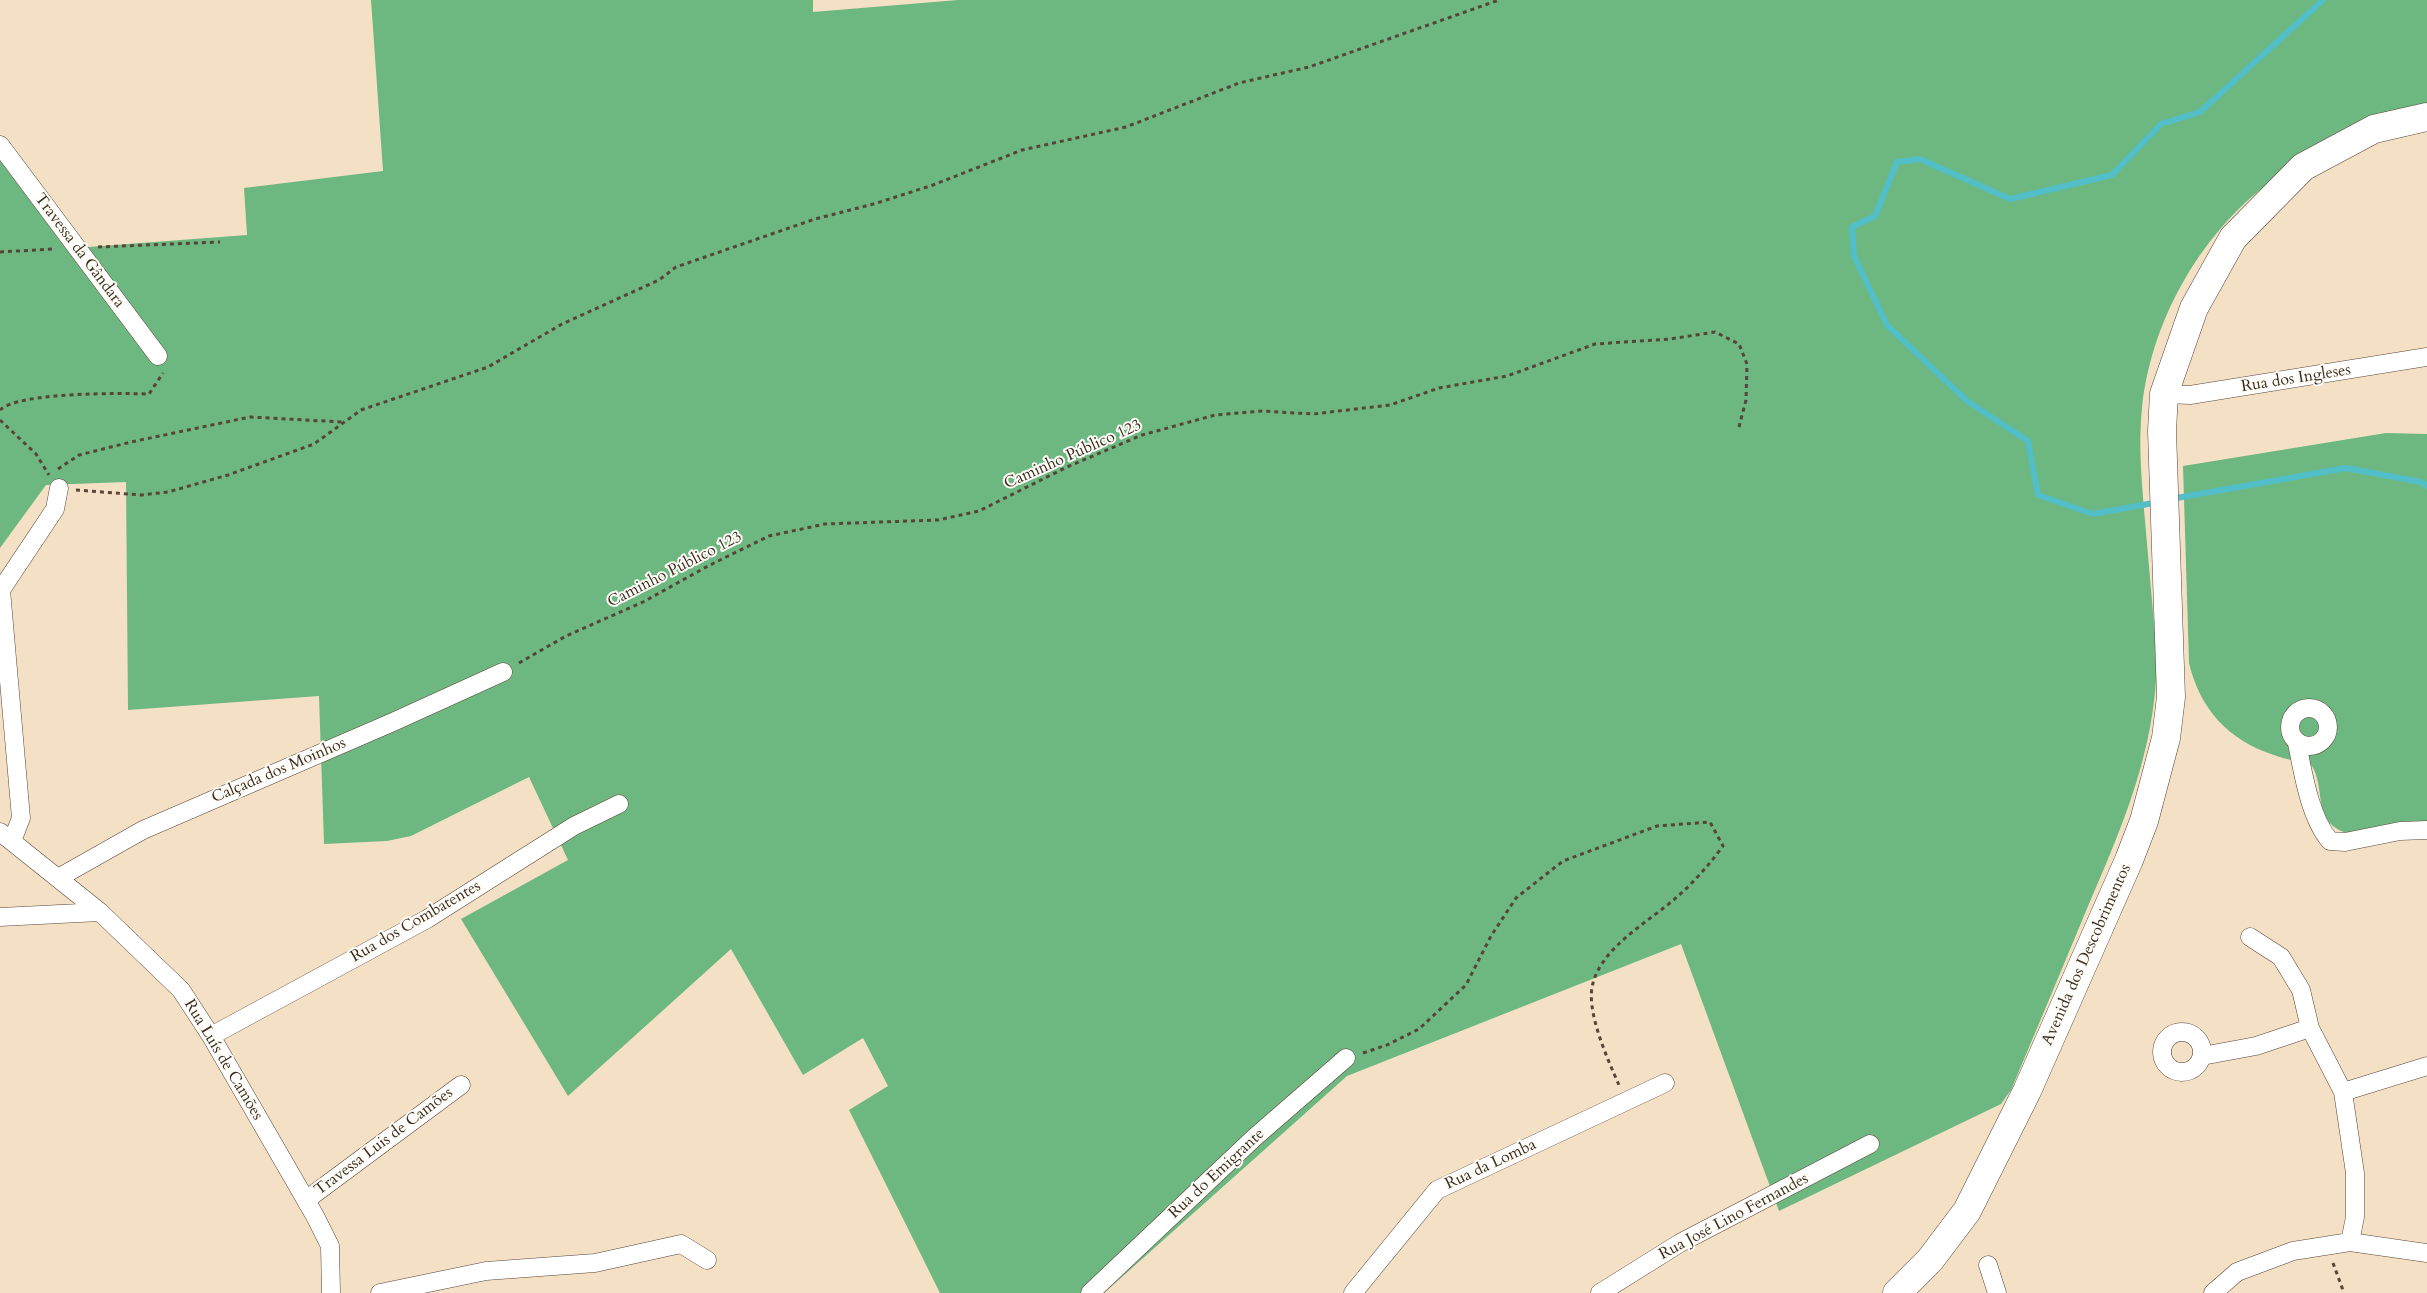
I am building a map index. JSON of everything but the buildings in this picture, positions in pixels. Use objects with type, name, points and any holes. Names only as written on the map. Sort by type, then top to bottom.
[{"type":"main road","name":"Avenida dos Descobrimentos","points":[[1897,1293],[1930,1260],[1967,1211],[2028,1091],[2132,852],[2156,779],[2167,730],[2171,697],[2162,431],[2164,394],[2194,308],[2233,238],[2303,167],[2374,129],[2427,117]]},
{"type":"street","name":"Travessa da Gândara","points":[[0,145],[75,248],[158,356]]},
{"type":"street","name":"Rua dos Ingleses","points":[[2164,394],[2190,395],[2427,357]]},
{"type":"street","points":[[6,836],[21,818],[1,590],[55,509],[54,482]]},
{"type":"street","name":"Calçada dos Moinhos","points":[[58,878],[143,830],[393,722],[503,672]]},
{"type":"street","points":[[2297,743],[2320,830],[2330,841],[2345,842],[2400,831],[2427,830]]},
{"type":"street","name":"Rua dos Combatentes","points":[[212,1036],[427,919],[574,826],[619,804]]},
{"type":"street","name":"Rua Luís de Camões","points":[[6,836],[100,912],[181,990],[212,1036],[306,1200],[330,1246],[331,1293]]},
{"type":"street","points":[[0,917],[100,912]]},
{"type":"street","points":[[2250,937],[2281,957],[2301,990],[2310,1028],[2343,1092],[2355,1173],[2355,1217],[2350,1242]]},
{"type":"street","points":[[2202,1056],[2256,1046],[2310,1028]]},
{"type":"street","name":"Rua do Emigrante","points":[[1090,1293],[1255,1137],[1346,1058]]},
{"type":"street","points":[[2343,1092],[2427,1066]]},
{"type":"street","name":"Rua da Lomba","points":[[1353,1293],[1437,1190],[1665,1083]]},
{"type":"street","name":"Travessa Luis de Camões","points":[[306,1200],[461,1085]]},
{"type":"street","name":"Rua José Lino Fernandes","points":[[1600,1293],[1680,1243],[1870,1144]]},
{"type":"street","points":[[2213,1293],[2237,1272],[2293,1251],[2350,1242],[2427,1253]]},
{"type":"street","points":[[380,1293],[486,1271],[595,1263],[681,1244],[707,1260]]},
{"type":"street","points":[[1988,1265],[1997,1293]]},
{"type":"path","points":[[0,420],[36,454],[54,482],[141,495],[168,492],[228,475],[314,444],[361,410],[488,367],[562,324],[659,280],[676,267],[815,219],[877,203],[933,185],[1022,150],[1126,127],[1239,83],[1309,67],[1499,0]]},
{"type":"path","points":[[0,252],[220,242]]},
{"type":"path","name":"Caminho Público 123","points":[[503,672],[566,636],[642,602],[769,536],[825,524],[938,520],[979,511],[1067,467],[1142,435],[1215,415],[1262,411],[1313,414],[1390,405],[1439,388],[1507,376],[1595,344],[1716,332],[1738,344],[1747,364],[1746,400],[1739,427]]},
{"type":"path","points":[[0,410],[6,404],[50,397],[110,392],[149,394],[163,374],[158,356]]},
{"type":"path","points":[[54,482],[79,455],[131,442],[250,418],[344,422]]},
{"type":"path","points":[[1346,1058],[1387,1045],[1419,1029],[1466,985],[1491,936],[1516,898],[1563,861],[1657,826],[1710,822],[1723,846],[1703,872],[1676,898],[1608,955],[1592,983],[1593,1012],[1604,1050],[1627,1101]]},
{"type":"path","points":[[2328,1246],[2344,1293]]},
{"type":"green space","points":[[371,0],[813,0],[813,12],[958,0],[2427,0],[2427,114],[2290,168],[2261,189],[2234,214],[2210,241],[2189,272],[2172,304],[2158,338],[2148,373],[2141,422],[2140,451],[2157,657],[2151,725],[2144,757],[2124,819],[2011,1090],[2001,1104],[1779,1211],[1681,944],[1347,1076],[1104,1293],[940,1293],[849,1110],[888,1086],[863,1038],[803,1075],[731,949],[568,1096],[461,919],[568,860],[529,777],[411,836],[387,841],[324,844],[319,696],[128,710],[126,482],[46,485],[0,548],[0,160],[71,255],[75,248],[247,235],[244,188],[383,171]]},
{"type":"green space","points":[[2386,433],[2427,434],[2427,824],[2349,833],[2337,829],[2325,816],[2317,777],[2312,766],[2274,755],[2243,741],[2218,721],[2200,695],[2189,663],[2183,466]]},
{"type":"waterway","points":[[2159,502],[2093,514],[2038,495],[2028,441],[1967,401],[1887,325],[1854,256],[1852,227],[1875,216],[1897,162],[1920,159],[2010,199],[2112,175],[2161,124],[2200,112],[2323,0]]},
{"type":"waterway","points":[[2171,499],[2346,468],[2421,482],[2427,486]]}]
